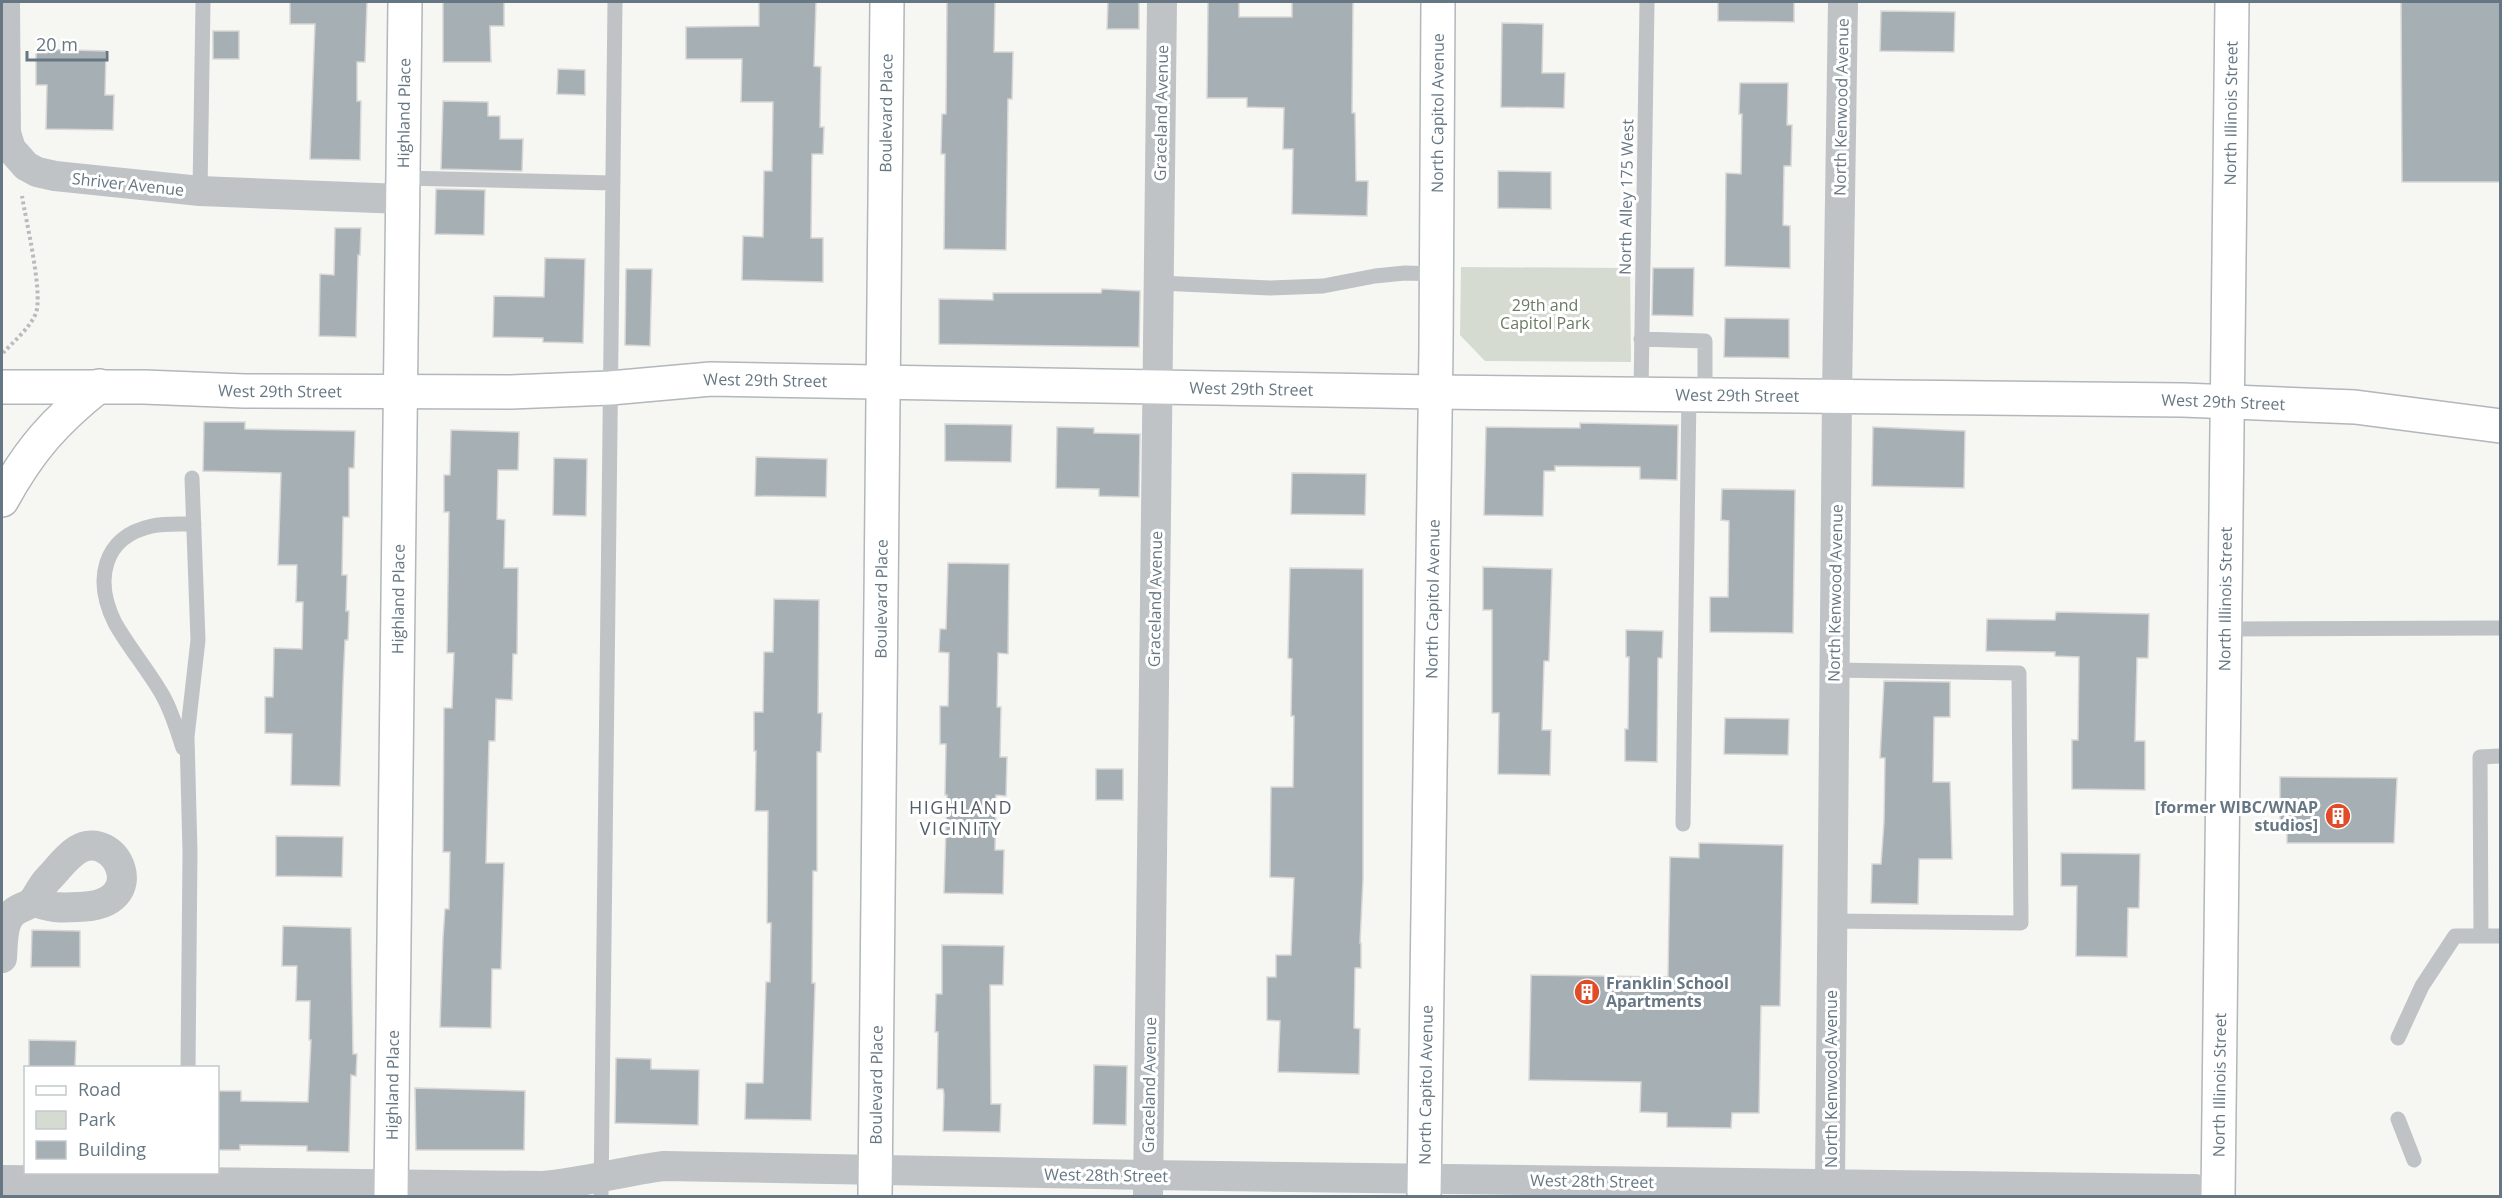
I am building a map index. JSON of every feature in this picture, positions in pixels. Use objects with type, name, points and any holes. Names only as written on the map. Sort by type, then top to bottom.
[{"type":"main road","name":"Highland Place","points":[[391,1190],[405,2]]},
{"type":"main road","name":"Boulevard Place","points":[[875,1184],[886,2]]},
{"type":"main road","name":"North Capitol Avenue","points":[[1424,1187],[1438,2]]},
{"type":"main road","name":"North Illinois Street","points":[[2218,1197],[2232,2]]},
{"type":"main road","name":"West 29th Street","points":[[2,387],[99,386],[244,391],[511,392],[610,388],[711,379],[882,384],[2227,402],[2355,407],[2500,426]]},
{"type":"main road","points":[[2,500],[16,474],[39,443],[64,414],[99,386]]},
{"type":"street","points":[[5,2],[6,133],[11,149],[26,166]]},
{"type":"street","name":"Graceland Avenue","points":[[1148,1186],[1162,2]]},
{"type":"street","name":"North Kenwood Avenue","points":[[1830,1185],[1843,2]]},
{"type":"street","name":"Shriver Avenue","points":[[26,166],[55,176],[201,191],[402,189]]},
{"type":"street","points":[[2,958],[7,919],[12,913],[33,901]]},
{"type":"street","name":"West 28th Street","points":[[2,1180],[391,1190],[574,1183],[601,1186],[664,1166],[875,1184],[1732,1190],[1830,1185],[1903,1191],[2195,1189],[2210,1197]]},
{"type":"lane","points":[[201,191],[203,2]]},
{"type":"lane","points":[[601,1186],[615,2]]},
{"type":"lane","name":"North Alley 175 West","points":[[1641,393],[1647,2]]},
{"type":"lane","points":[[402,189],[612,183]]},
{"type":"lane","points":[[1159,283],[1270,288],[1323,286],[1405,273],[1436,274]]},
{"type":"lane","points":[[1641,339],[1705,341],[1697,394],[1683,824]]},
{"type":"lane","points":[[188,1066],[190,852],[187,737],[198,640],[192,478]]},
{"type":"lane","points":[[187,762],[164,698],[116,623],[102,585],[106,563],[113,549],[127,535],[153,525],[194,524]]},
{"type":"lane","points":[[2224,629],[2500,628]]},
{"type":"lane","points":[[1832,921],[2021,923],[2019,673],[1834,670]]},
{"type":"lane","points":[[2481,936],[2480,756],[2500,756]]},
{"type":"lane","points":[[2398,1038],[2422,986],[2455,936],[2500,936]]},
{"type":"lane","points":[[2398,1119],[2414,1160]]},
{"type":"path","points":[[3,353],[26,328],[36,313],[34,270],[19,183],[26,166]]},
{"type":"green space","name":"29th and Capitol Park","points":[[1461,267],[1630,268],[1631,362],[1485,361],[1460,335]]},
{"type":"building","points":[[290,2],[367,2],[365,62],[357,62],[357,101],[361,101],[360,160],[310,159],[315,24],[290,24]]},
{"type":"building","points":[[443,2],[504,2],[504,26],[490,26],[491,62],[443,62]]},
{"type":"building","points":[[759,2],[816,2],[814,66],[821,67],[820,127],[824,127],[823,154],[812,154],[811,238],[823,238],[823,282],[742,280],[743,236],[763,237],[764,171],[772,171],[773,102],[741,102],[742,59],[686,59],[686,27],[759,26]]},
{"type":"building","points":[[947,2],[995,2],[994,52],[1013,52],[1012,99],[1008,99],[1006,250],[944,249],[945,154],[941,154],[942,114],[946,114]]},
{"type":"building","points":[[1108,2],[1139,2],[1139,29],[1107,29]]},
{"type":"building","points":[[1208,2],[1239,2],[1239,17],[1292,17],[1292,2],[1353,2],[1352,113],[1355,113],[1356,181],[1368,181],[1367,216],[1292,214],[1293,149],[1283,149],[1284,108],[1247,107],[1247,98],[1207,98]]},
{"type":"building","points":[[1718,2],[1794,2],[1794,22],[1718,21]]},
{"type":"building","points":[[2401,2],[2500,2],[2500,182],[2402,182]]},
{"type":"building","points":[[1881,11],[1955,12],[1954,52],[1880,51]]},
{"type":"building","points":[[1502,23],[1543,24],[1542,73],[1565,73],[1564,108],[1501,107]]},
{"type":"building","points":[[213,31],[239,31],[239,59],[213,59]]},
{"type":"building","points":[[36,49],[106,51],[105,95],[114,95],[113,130],[46,129],[47,85],[36,85]]},
{"type":"building","points":[[558,69],[585,70],[585,95],[557,94]]},
{"type":"building","points":[[1740,83],[1788,83],[1787,125],[1792,125],[1791,166],[1784,166],[1783,225],[1790,226],[1790,268],[1725,266],[1726,173],[1741,174]]},
{"type":"building","points":[[443,101],[488,102],[488,116],[500,116],[500,139],[523,139],[522,171],[441,169]]},
{"type":"building","points":[[1498,171],[1551,172],[1551,209],[1498,208]]},
{"type":"building","points":[[436,189],[485,190],[484,235],[435,234]]},
{"type":"building","points":[[335,228],[361,228],[356,337],[319,336],[320,274],[334,275]]},
{"type":"building","points":[[545,258],[585,259],[583,343],[543,342],[543,338],[493,337],[494,296],[544,297]]},
{"type":"building","points":[[1653,268],[1694,268],[1693,316],[1652,315]]},
{"type":"building","points":[[626,269],[652,269],[650,346],[625,345]]},
{"type":"building","points":[[1102,289],[1140,291],[1139,347],[939,344],[939,299],[993,300],[993,293],[1101,293]]},
{"type":"building","points":[[1725,318],[1789,319],[1789,358],[1724,357]]},
{"type":"building","points":[[204,422],[245,422],[245,429],[355,431],[354,468],[349,468],[349,517],[343,517],[342,575],[347,575],[346,611],[349,611],[348,640],[345,640],[340,786],[291,785],[292,734],[265,733],[265,697],[273,697],[274,648],[302,649],[303,602],[296,602],[297,565],[278,565],[281,473],[203,471]]},
{"type":"building","points":[[1580,423],[1678,425],[1677,480],[1640,479],[1640,467],[1555,466],[1555,471],[1544,471],[1543,516],[1484,515],[1486,427],[1580,428]]},
{"type":"building","points":[[945,424],[1012,425],[1011,462],[945,461]]},
{"type":"building","points":[[1057,427],[1094,428],[1094,433],[1140,434],[1139,497],[1099,496],[1099,489],[1056,488]]},
{"type":"building","points":[[1873,427],[1965,431],[1964,488],[1872,486]]},
{"type":"building","points":[[451,430],[519,432],[518,470],[498,470],[497,519],[505,520],[504,568],[518,568],[517,654],[513,654],[512,700],[496,699],[495,741],[489,741],[486,863],[504,863],[501,969],[492,969],[491,1028],[440,1027],[445,909],[449,909],[450,852],[443,852],[444,708],[452,708],[454,653],[447,653],[449,512],[444,512],[444,475],[450,475]]},
{"type":"building","points":[[756,457],[827,459],[826,497],[755,496]]},
{"type":"building","points":[[554,458],[587,459],[586,516],[553,515]]},
{"type":"building","points":[[1292,473],[1366,474],[1365,515],[1291,514]]},
{"type":"building","points":[[1722,489],[1795,490],[1793,633],[1710,632],[1710,597],[1728,597],[1729,521],[1721,520]]},
{"type":"building","points":[[948,563],[1009,564],[1008,654],[998,653],[997,707],[1001,707],[1000,757],[1007,757],[1006,796],[996,795],[995,850],[1004,850],[1003,894],[944,893],[946,744],[940,744],[940,706],[948,706],[949,653],[939,652],[940,629],[946,629]]},
{"type":"building","points":[[1483,567],[1552,569],[1549,661],[1544,661],[1542,730],[1551,730],[1550,775],[1498,774],[1499,713],[1492,713],[1492,610],[1483,610]]},
{"type":"building","points":[[1290,568],[1363,569],[1363,879],[1361,968],[1355,968],[1354,1028],[1360,1029],[1359,1074],[1278,1072],[1280,1021],[1267,1020],[1267,977],[1276,977],[1276,955],[1291,955],[1294,878],[1270,877],[1271,787],[1293,787],[1292,659],[1288,658]]},
{"type":"building","points":[[774,599],[819,600],[818,713],[822,713],[821,752],[817,752],[817,871],[813,871],[812,983],[815,983],[811,1120],[745,1119],[746,1083],[763,1083],[766,982],[770,982],[771,923],[767,923],[768,811],[755,811],[754,712],[763,712],[764,652],[773,652]]},
{"type":"building","points":[[2056,612],[2149,614],[2148,658],[2137,658],[2135,741],[2145,741],[2145,790],[2072,789],[2072,740],[2078,740],[2079,657],[2055,656],[2055,652],[1986,651],[1987,619],[2055,620]]},
{"type":"building","points":[[1626,630],[1663,631],[1662,658],[1658,658],[1657,762],[1625,761],[1629,657],[1626,657]]},
{"type":"building","points":[[1884,681],[1950,682],[1950,717],[1934,717],[1933,782],[1950,782],[1952,859],[1919,859],[1918,904],[1871,903],[1872,864],[1881,864],[1884,822],[1885,758],[1880,758]]},
{"type":"building","points":[[1725,718],[1789,719],[1788,755],[1724,754]]},
{"type":"building","points":[[1096,769],[1123,769],[1123,800],[1096,800]]},
{"type":"building","name":"[former WIBC/WNAP studios]","points":[[2280,777],[2397,778],[2394,843],[2287,843],[2287,822],[2280,821]]},
{"type":"building","points":[[276,836],[343,837],[342,877],[276,876]]},
{"type":"building","name":"Franklin School Apartments","points":[[1699,843],[1783,845],[1780,1006],[1761,1006],[1759,1113],[1732,1113],[1731,1128],[1667,1127],[1667,1113],[1640,1112],[1641,1082],[1529,1080],[1531,975],[1668,977],[1670,857],[1699,858]]},
{"type":"building","points":[[2061,853],[2140,854],[2139,908],[2128,908],[2127,957],[2076,956],[2077,886],[2061,886]]},
{"type":"building","points":[[283,926],[351,928],[353,1054],[357,1054],[356,1076],[351,1075],[349,1152],[307,1151],[307,1146],[240,1145],[240,1150],[219,1150],[219,1091],[241,1091],[241,1101],[308,1102],[310,1001],[296,1001],[297,966],[282,966]]},
{"type":"building","points":[[32,930],[80,931],[80,967],[31,967]]},
{"type":"building","points":[[942,945],[1004,946],[1003,985],[990,985],[991,1104],[1001,1104],[1000,1132],[943,1131],[944,1094],[943,1089],[937,1089],[938,1032],[935,1032],[936,994],[942,994]]},
{"type":"building","points":[[29,1040],[76,1041],[75,1066],[29,1066]]},
{"type":"building","points":[[616,1058],[651,1059],[651,1069],[699,1070],[698,1125],[615,1123]]},
{"type":"building","points":[[1094,1065],[1127,1066],[1126,1125],[1093,1124]]},
{"type":"building","points":[[415,1088],[525,1091],[524,1150],[416,1150]]},
{"type":"place","name":"[former WIBC/WNAP studios]","points":[[2338,816]]},
{"type":"place","name":"Franklin School Apartments","points":[[1587,992]]},
{"type":"district","name":"HIGHLAND VICINITY","points":[[961,817]]}]
